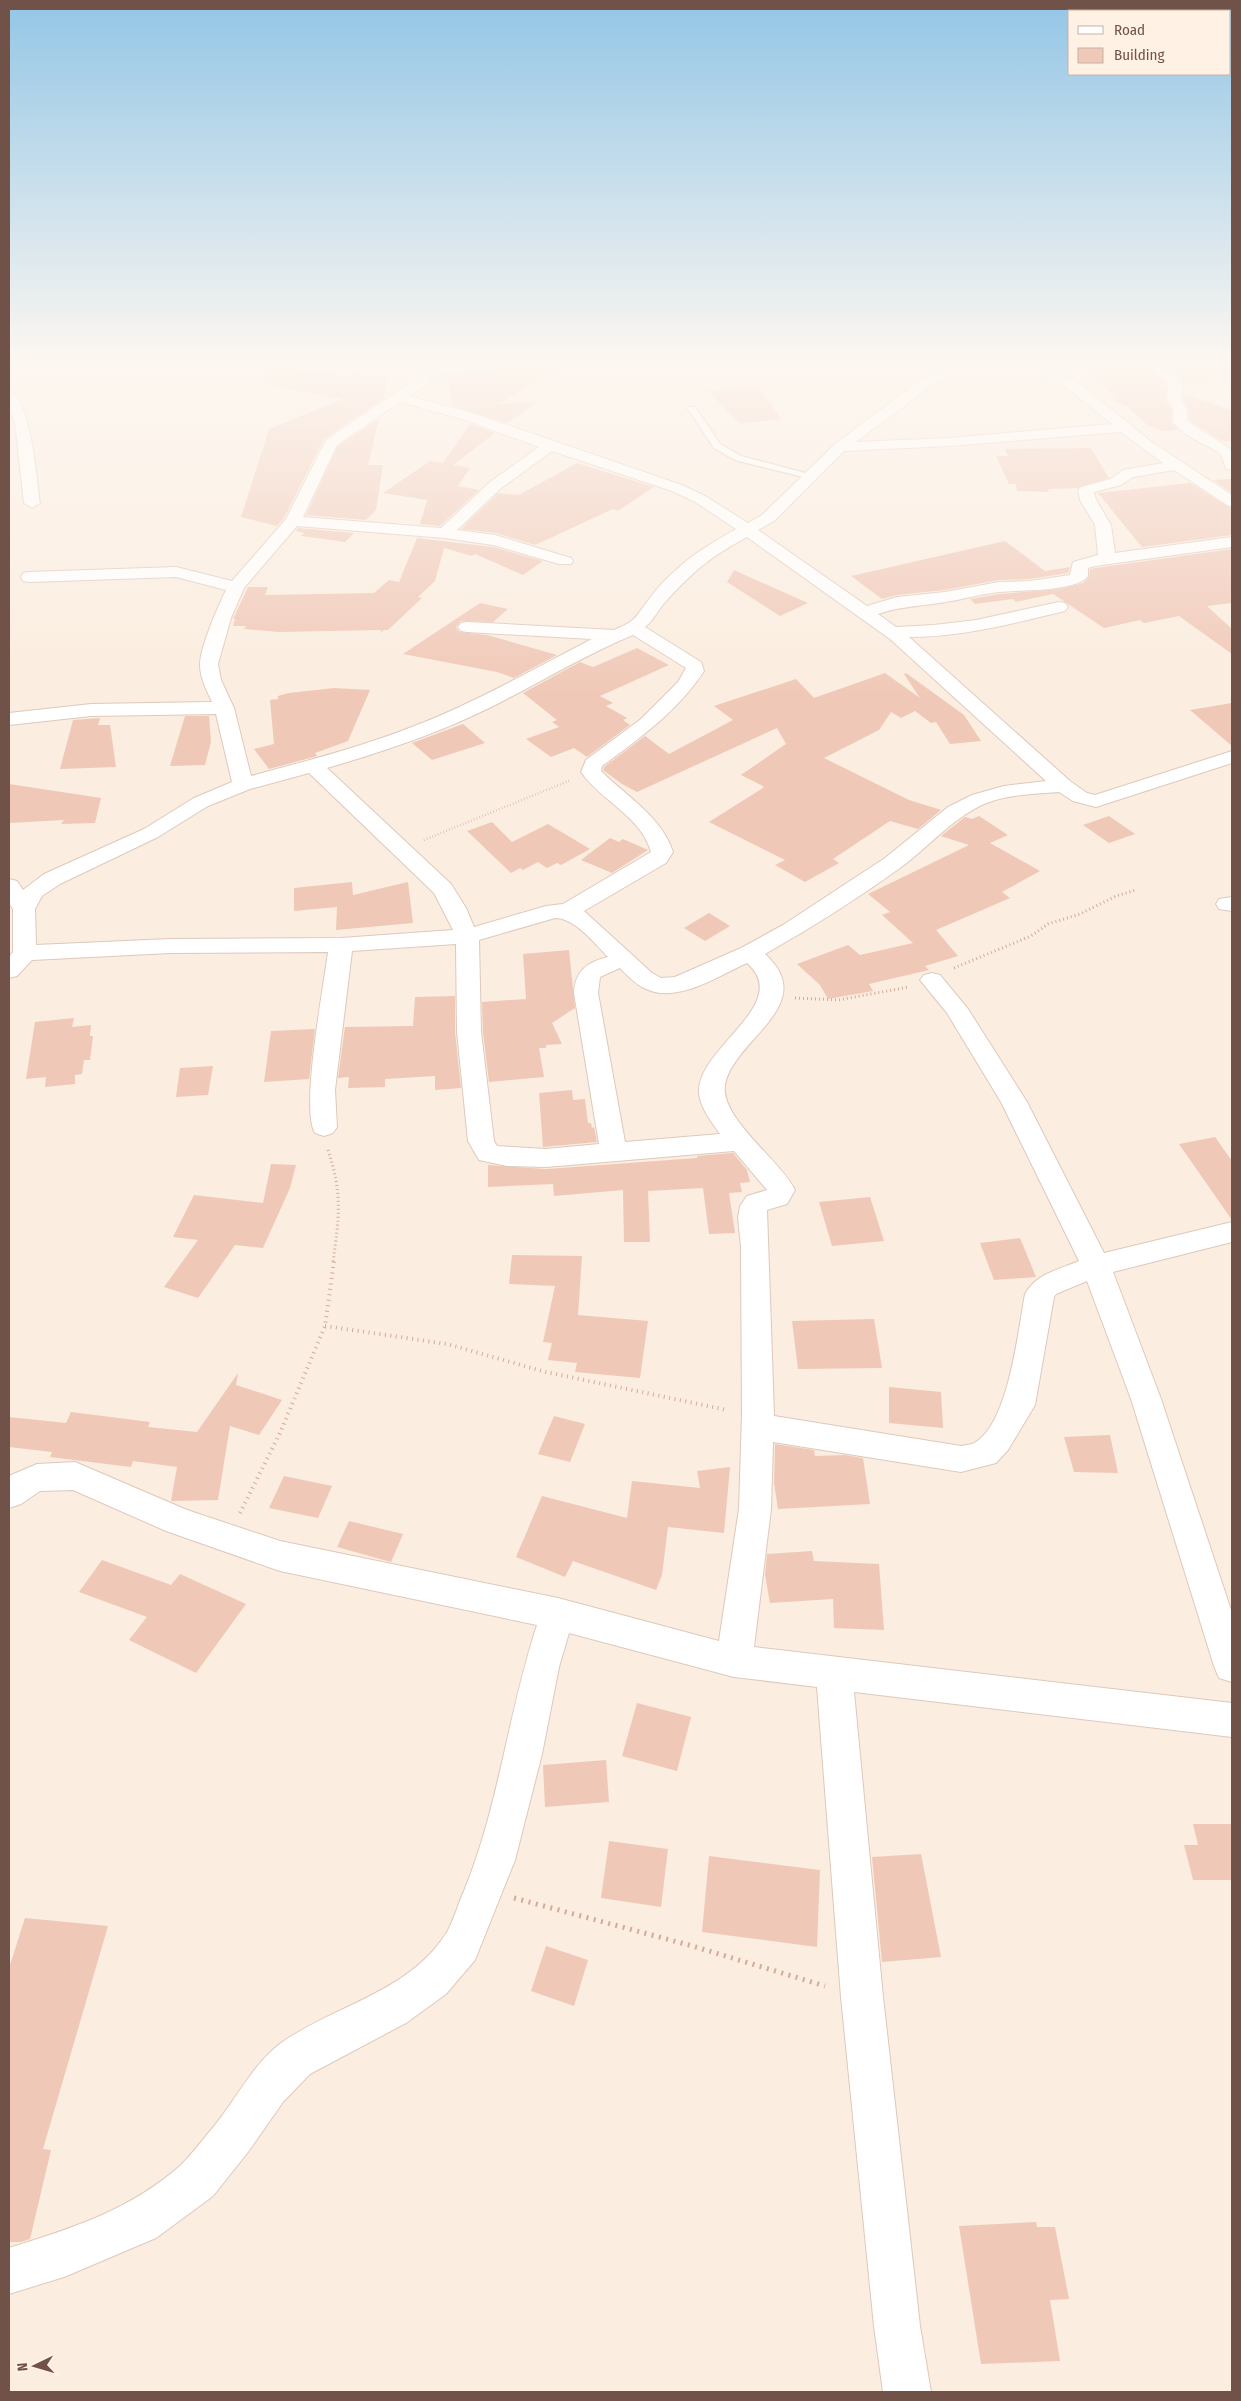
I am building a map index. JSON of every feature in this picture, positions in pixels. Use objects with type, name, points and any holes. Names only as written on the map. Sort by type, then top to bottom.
[{"type":"street","points":[[28,472],[32,502]]},
{"type":"street","points":[[242,785],[224,708],[212,680],[209,664],[222,618],[236,588],[293,521],[317,472]]},
{"type":"street","points":[[445,533],[498,481],[510,472]]},
{"type":"street","points":[[629,472],[677,488],[748,530],[892,632],[915,640],[1063,785],[1080,797],[1096,801],[1232,757]]},
{"type":"street","points":[[24,909],[34,892],[52,879],[151,833],[201,802],[242,785],[314,766],[412,734],[480,705],[614,635],[634,628],[647,617],[656,601],[682,573],[706,553],[768,518],[816,472]]},
{"type":"street","points":[[1107,558],[1103,525],[1088,500],[1086,490],[1116,482],[1128,472]]},
{"type":"street","points":[[1188,472],[1232,502]]},
{"type":"street","points":[[293,521],[445,533],[495,540],[565,561]]},
{"type":"street","points":[[864,612],[898,602],[945,597],[999,587],[1030,586],[1075,579],[1080,576],[1079,566],[1082,564],[1107,558],[1232,542]]},
{"type":"street","points":[[29,577],[176,572],[236,588]]},
{"type":"street","points":[[915,640],[1059,607]]},
{"type":"street","points":[[467,627],[614,635]]},
{"type":"street","points":[[9,971],[26,953],[170,946],[342,945],[466,936],[554,911],[568,911],[658,858],[662,852],[662,844],[642,819],[592,772],[593,764],[648,723],[685,686],[695,671],[695,666],[685,658],[634,628]]},
{"type":"street","points":[[9,719],[91,710],[224,708]]},
{"type":"street","points":[[314,766],[444,890],[455,908],[466,936],[470,1032],[481,1141],[488,1153],[507,1157],[546,1158],[742,1141]]},
{"type":"street","points":[[568,911],[582,920],[644,978],[654,984],[665,986],[680,984],[749,953],[791,930],[893,863],[955,811],[979,798],[1004,792],[1063,785]]},
{"type":"street","points":[[9,886],[24,909],[26,953]]},
{"type":"street","points":[[324,1127],[322,1090],[342,945]]},
{"type":"street","points":[[734,1661],[755,1509],[758,1421],[755,1247],[752,1212],[757,1203],[777,1197],[781,1190],[778,1181],[758,1162],[718,1111],[711,1093],[717,1070],[762,1014],[772,992],[770,976],[762,964],[749,953]]},
{"type":"street","points":[[614,1152],[585,980],[590,973],[602,965],[623,960]]},
{"type":"street","points":[[932,980],[956,1009],[1014,1102],[1096,1266],[1146,1399],[1232,1666]]},
{"type":"street","points":[[758,1421],[961,1459],[985,1454],[997,1442],[1019,1405],[1040,1294],[1046,1286],[1096,1266],[1232,1232]]},
{"type":"street","points":[[9,1494],[23,1484],[37,1478],[64,1475],[75,1476],[178,1520],[280,1556],[558,1614],[734,1661],[1232,1720]]},
{"type":"street","points":[[9,2271],[64,2254],[140,2222],[197,2180],[232,2137],[268,2087],[295,2059],[326,2040],[391,2008],[432,1980],[461,1946],[496,1860],[523,1754],[541,1667],[558,1614]]},
{"type":"street","points":[[834,1674],[862,1997],[896,2316],[907,2392]]},
{"type":"lane","points":[[796,472],[812,476]]},
{"type":"path","points":[[402,848],[592,772]]},
{"type":"path","points":[[772,992],[802,999],[843,1000],[911,986],[932,980],[965,963],[1031,936],[1048,924],[1080,914],[1116,896],[1136,890]]},
{"type":"path","points":[[227,1538],[280,1433],[325,1326],[340,1212],[337,1177],[327,1148],[324,1127]]},
{"type":"path","points":[[325,1326],[448,1344],[546,1372],[758,1421]]},
{"type":"path","points":[[484,1890],[689,1945],[862,1997]]},
{"type":"building","points":[[255,472],[307,472],[284,518],[277,526],[241,517]]},
{"type":"building","points":[[326,472],[382,472],[376,510],[366,520],[306,515]]},
{"type":"building","points":[[414,472],[467,472],[458,486],[479,490],[440,526],[420,524],[427,500],[383,493]]},
{"type":"building","points":[[561,472],[606,472],[654,487],[618,511],[613,509],[535,545],[496,533],[461,529],[498,493],[519,495]]},
{"type":"building","points":[[1003,472],[1105,472],[1109,478],[1078,488],[1048,489],[1049,492],[1017,491],[1016,484],[1009,484]]},
{"type":"building","points":[[1232,479],[1232,493],[1213,480]]},
{"type":"building","points":[[1190,483],[1232,509],[1232,535],[1142,547],[1098,493]]},
{"type":"building","points":[[298,528],[354,533],[345,542],[301,536],[304,533],[296,531]]},
{"type":"building","points":[[417,538],[493,547],[543,561],[523,575],[475,554],[472,556],[444,548],[435,581],[418,597],[422,598],[388,630],[380,633],[381,630],[279,632],[244,629],[246,626],[233,626],[235,619],[233,619],[248,587],[268,587],[265,595],[374,593],[389,580],[399,582]]},
{"type":"building","points":[[1005,541],[1045,571],[1070,567],[1068,573],[1030,579],[999,580],[945,590],[897,595],[882,599],[851,576]]},
{"type":"building","points":[[1232,549],[1232,603],[1207,606],[1232,629],[1232,654],[1179,616],[1144,623],[1140,620],[1104,628],[1053,594],[1016,602],[1013,599],[975,604],[970,599],[999,594],[1060,589],[1083,583],[1089,577],[1090,569]]},
{"type":"building","points":[[734,570],[808,603],[780,616],[727,582]]},
{"type":"building","points":[[480,603],[508,609],[493,622],[461,621],[456,627],[460,632],[487,635],[557,655],[514,678],[497,672],[403,654]]},
{"type":"building","points":[[637,648],[669,665],[600,696],[613,703],[606,706],[627,718],[623,720],[630,725],[587,757],[574,748],[551,757],[526,739],[559,727],[552,722],[557,720],[523,693],[580,662],[593,667]]},
{"type":"building","points":[[885,673],[920,698],[904,674],[906,673],[964,715],[981,741],[950,744],[936,722],[931,723],[915,711],[901,718],[891,712],[879,730],[824,758],[909,800],[941,810],[918,829],[890,821],[833,859],[839,863],[805,882],[775,865],[785,860],[709,822],[763,788],[763,786],[741,775],[786,744],[777,728],[637,792],[603,770],[604,767],[645,736],[669,754],[733,720],[714,706],[796,679],[814,698]]},
{"type":"building","points":[[334,688],[370,690],[348,741],[315,753],[317,756],[269,769],[254,749],[274,744],[270,700],[278,699],[278,696],[289,693]]},
{"type":"building","points":[[1232,703],[1232,746],[1190,710]]},
{"type":"building","points":[[185,716],[209,716],[211,742],[205,765],[170,766]]},
{"type":"building","points":[[100,718],[98,725],[110,725],[116,767],[60,769],[73,720]]},
{"type":"building","points":[[463,724],[485,743],[432,760],[412,743]]},
{"type":"building","points":[[9,784],[101,798],[95,823],[61,824],[64,820],[9,823]]},
{"type":"building","points":[[979,816],[1008,835],[990,843],[1040,871],[1002,892],[1010,898],[936,930],[958,956],[925,966],[929,970],[869,984],[873,991],[828,999],[820,985],[797,964],[848,945],[860,955],[913,943],[882,915],[890,912],[868,894],[969,845],[941,836],[965,817],[972,819]]},
{"type":"building","points":[[1109,816],[1135,834],[1109,843],[1083,825]]},
{"type":"building","points":[[492,822],[512,842],[548,824],[590,849],[561,865],[557,863],[547,868],[538,862],[523,870],[520,868],[511,873],[467,831]]},
{"type":"building","points":[[610,838],[619,842],[623,839],[648,850],[612,873],[581,860]]},
{"type":"building","points":[[352,882],[353,895],[408,882],[413,923],[336,930],[337,907],[294,911],[294,888]]},
{"type":"building","points":[[709,913],[730,926],[705,941],[684,928]]},
{"type":"building","points":[[569,950],[575,1008],[552,1023],[562,1044],[546,1045],[546,1048],[539,1048],[544,1077],[489,1082],[483,1032],[482,1002],[526,999],[523,954]]},
{"type":"building","points":[[455,996],[455,1032],[461,1088],[435,1090],[435,1076],[385,1079],[385,1087],[348,1088],[349,1077],[338,1078],[345,1027],[413,1026],[415,997]]},
{"type":"building","points":[[74,1018],[72,1027],[91,1025],[90,1036],[93,1036],[90,1060],[84,1060],[82,1074],[75,1075],[75,1084],[45,1087],[46,1077],[26,1079],[35,1022]]},
{"type":"building","points":[[315,1029],[309,1079],[264,1082],[271,1031]]},
{"type":"building","points":[[213,1066],[208,1095],[176,1097],[180,1068]]},
{"type":"building","points":[[572,1090],[573,1100],[585,1099],[588,1123],[591,1123],[592,1128],[594,1127],[597,1142],[543,1147],[539,1093]]},
{"type":"building","points":[[1215,1137],[1232,1161],[1232,1220],[1179,1144]]},
{"type":"building","points":[[733,1153],[747,1170],[750,1182],[740,1183],[742,1192],[729,1193],[735,1233],[709,1234],[703,1188],[648,1191],[650,1242],[624,1242],[623,1190],[554,1196],[553,1184],[488,1187],[488,1165],[546,1169],[697,1158],[697,1156]]},
{"type":"building","points":[[271,1164],[296,1165],[290,1188],[263,1248],[235,1245],[198,1298],[164,1287],[198,1240],[173,1237],[194,1195],[263,1203]]},
{"type":"building","points":[[870,1197],[884,1241],[832,1246],[819,1202]]},
{"type":"building","points":[[1020,1238],[1036,1277],[994,1280],[980,1243]]},
{"type":"building","points":[[512,1255],[582,1256],[578,1315],[648,1321],[640,1378],[575,1372],[577,1363],[548,1360],[552,1343],[543,1342],[555,1286],[509,1284]]},
{"type":"building","points":[[874,1319],[882,1368],[798,1369],[792,1321]]},
{"type":"building","points":[[238,1373],[236,1385],[282,1400],[259,1435],[230,1426],[218,1500],[171,1501],[177,1467],[133,1461],[131,1467],[50,1457],[52,1452],[9,1447],[9,1417],[66,1423],[71,1412],[150,1422],[148,1427],[197,1432]]},
{"type":"building","points":[[889,1387],[941,1392],[943,1428],[889,1423]]},
{"type":"building","points":[[554,1416],[585,1424],[570,1462],[538,1454]]},
{"type":"building","points":[[1110,1435],[1118,1473],[1074,1472],[1064,1437]]},
{"type":"building","points":[[775,1444],[814,1450],[815,1456],[845,1455],[863,1458],[870,1504],[778,1509],[774,1483]]},
{"type":"building","points":[[730,1467],[724,1533],[668,1527],[662,1575],[656,1590],[573,1561],[565,1577],[516,1557],[542,1496],[627,1518],[632,1481],[700,1488],[697,1471]]},
{"type":"building","points":[[284,1476],[332,1486],[318,1518],[269,1508]]},
{"type":"building","points":[[349,1521],[403,1534],[391,1562],[337,1547]]},
{"type":"building","points":[[812,1551],[814,1561],[879,1564],[884,1630],[834,1628],[833,1599],[770,1603],[765,1575],[767,1554]]},
{"type":"building","points":[[102,1560],[171,1585],[180,1574],[246,1604],[196,1673],[129,1640],[147,1617],[79,1592]]},
{"type":"building","points":[[637,1703],[691,1717],[677,1771],[622,1756]]},
{"type":"building","points":[[606,1760],[609,1802],[545,1807],[543,1765]]},
{"type":"building","points":[[1193,1824],[1232,1824],[1232,1880],[1193,1880],[1184,1845],[1198,1845]]},
{"type":"building","points":[[609,1841],[668,1849],[661,1907],[601,1898]]},
{"type":"building","points":[[921,1854],[941,1957],[882,1962],[872,1857]]},
{"type":"building","points":[[709,1856],[820,1870],[817,1947],[702,1932]]},
{"type":"building","points":[[25,1918],[108,1926],[43,2149],[51,2150],[30,2239],[21,2242],[9,2242],[9,1968]]},
{"type":"building","points":[[546,1946],[588,1960],[574,2006],[531,1991]]},
{"type":"building","points":[[1036,2222],[1037,2227],[1055,2227],[1069,2299],[1050,2300],[1060,2361],[981,2364],[959,2226]]}]
